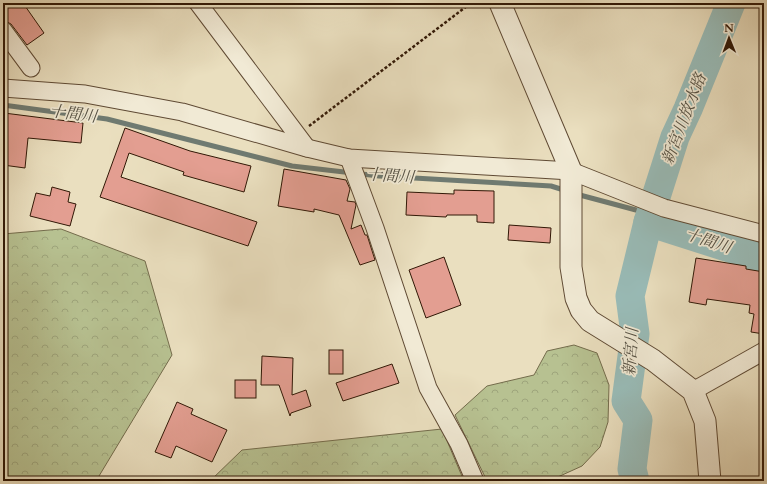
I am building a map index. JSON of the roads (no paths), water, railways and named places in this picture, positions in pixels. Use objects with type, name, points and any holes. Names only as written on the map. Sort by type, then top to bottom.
[{"type":"street","points":[[198,3],[307,148]]},
{"type":"street","points":[[500,3],[571,171],[570,205],[572,285],[581,310],[590,322],[653,360],[693,391],[705,421],[710,481]]},
{"type":"street","points":[[3,30],[31,68]]},
{"type":"street","points":[[3,88],[85,94],[182,112],[307,148],[349,158],[571,171],[664,208],[764,234]]},
{"type":"street","points":[[349,158],[375,228],[428,388],[459,444],[475,481]]},
{"type":"street","points":[[693,391],[764,351]]},
{"type":"waterway","name":"新宮川放水路","points":[[731,3],[675,137],[648,222],[764,259]]},
{"type":"waterway","name":"十間川","points":[[3,105],[107,119],[292,166],[379,176],[551,186],[567,191]]},
{"type":"waterway","name":"十間川","points":[[576,194],[651,214]]},
{"type":"waterway","name":"新宮川","points":[[635,481],[632,469],[638,420],[626,401],[635,334],[630,296],[648,222]]}]
